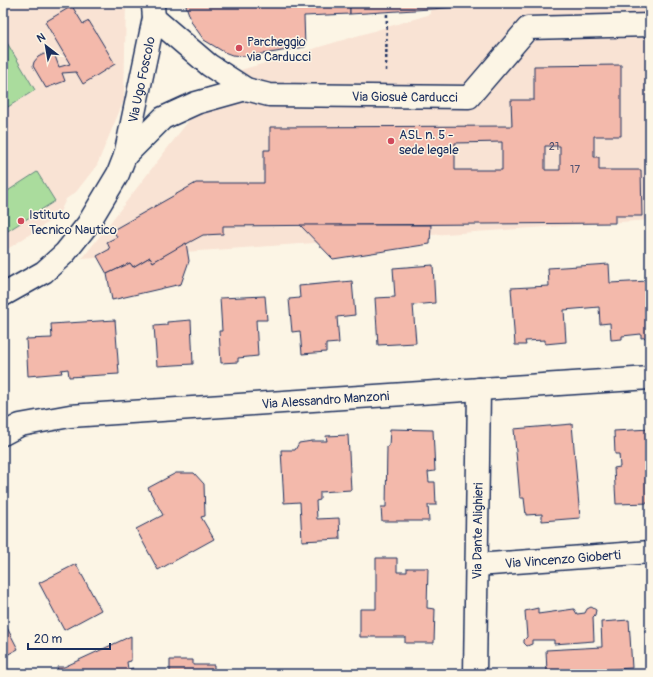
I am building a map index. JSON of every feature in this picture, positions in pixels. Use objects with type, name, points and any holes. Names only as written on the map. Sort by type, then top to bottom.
[{"type":"street","name":"Via Giosuè Carducci","points":[[153,11],[209,65],[246,89],[269,96],[469,97],[528,28],[650,25]]},
{"type":"street","name":"Via Ugo Foscolo","points":[[3,295],[44,272],[65,253],[88,224],[118,174],[125,156],[153,11]]},
{"type":"street","name":"Via Ugo Foscolo","points":[[125,156],[163,118],[196,103],[246,89]]},
{"type":"street","name":"Via Alessandro Manzoni","points":[[3,434],[20,425],[70,416],[650,378]]},
{"type":"street","name":"Via Dante Alighieri","points":[[475,674],[478,389]]},
{"type":"street","name":"Via Vincenzo Gioberti","points":[[476,565],[650,552]]},
{"type":"path","points":[[385,97],[387,12]]},
{"type":"shaded area","points":[[3,3],[126,3],[124,100],[97,165],[76,192],[66,199],[58,216],[3,252]]},
{"type":"shaded area","points":[[430,3],[650,3],[650,220],[82,259],[224,75],[431,14]]},
{"type":"green space","points":[[3,36],[35,90],[3,110]]},
{"type":"green space","points":[[37,172],[55,201],[3,234],[3,194]]},
{"type":"building","points":[[185,3],[350,3],[350,14],[304,16],[305,47],[245,56],[232,55],[224,52],[204,40],[192,23]]},
{"type":"building","points":[[350,3],[527,3],[350,14]]},
{"type":"building","points":[[72,6],[83,24],[89,21],[115,64],[83,84],[76,72],[62,73],[65,81],[46,88],[33,66],[38,57],[44,54],[55,56],[59,67],[70,64],[45,22]]},
{"type":"building","points":[[621,65],[621,136],[594,136],[594,157],[599,157],[599,170],[641,170],[642,216],[615,216],[615,223],[223,226],[223,234],[203,235],[153,262],[150,257],[133,267],[130,263],[107,274],[97,256],[110,249],[107,242],[117,237],[113,230],[196,183],[264,183],[264,150],[270,150],[270,127],[512,126],[511,100],[534,100],[534,66]],"holes":[[[502,142],[502,170],[455,170],[455,143]],[[545,146],[560,146],[560,170],[545,170]]]},
{"type":"building","points":[[300,225],[431,225],[430,244],[333,259]]},
{"type":"building","points":[[186,243],[189,261],[181,284],[112,300],[107,274],[130,263],[133,267],[150,257],[153,262]]},
{"type":"building","points":[[609,264],[610,283],[649,281],[650,337],[641,338],[641,334],[622,336],[622,339],[611,340],[610,323],[600,324],[599,307],[564,310],[566,342],[545,344],[545,340],[525,341],[526,345],[515,345],[511,288],[549,286],[548,268]]},
{"type":"building","points":[[433,265],[435,303],[413,305],[416,343],[378,345],[375,298],[395,297],[393,268]]},
{"type":"building","points":[[352,281],[355,315],[337,317],[339,343],[326,344],[326,352],[302,354],[300,331],[292,332],[289,299],[300,298],[299,286]]},
{"type":"building","points":[[265,296],[267,320],[256,320],[258,356],[238,358],[238,362],[221,363],[219,331],[222,331],[220,298]]},
{"type":"building","points":[[115,320],[119,374],[69,377],[68,369],[61,370],[62,373],[28,376],[26,339],[52,338],[51,324]]},
{"type":"building","points":[[191,320],[193,364],[157,366],[154,326],[167,325],[167,322]]},
{"type":"building","points":[[572,424],[580,518],[542,521],[542,514],[526,515],[524,498],[520,498],[514,429]]},
{"type":"building","points":[[390,429],[433,430],[435,471],[428,472],[429,482],[435,482],[436,505],[428,505],[429,521],[382,521],[381,507],[386,507],[387,447],[389,446]]},
{"type":"building","points":[[650,429],[650,503],[616,504],[614,468],[620,467],[619,454],[615,454],[614,431]]},
{"type":"building","points":[[348,435],[351,490],[320,492],[320,500],[316,501],[317,519],[339,518],[340,539],[302,541],[300,502],[284,503],[281,450],[295,450],[299,443],[327,441],[326,436]]},
{"type":"building","points":[[176,473],[194,473],[204,484],[205,516],[201,517],[214,539],[158,570],[136,529],[163,515],[148,488]]},
{"type":"building","points":[[376,558],[397,558],[397,572],[407,572],[407,568],[428,568],[427,608],[435,609],[434,643],[405,643],[405,637],[360,637],[360,609],[376,609]]},
{"type":"building","points":[[76,564],[101,610],[64,630],[39,583]]},
{"type":"building","points":[[591,607],[596,610],[593,617],[594,641],[554,644],[554,640],[532,640],[532,644],[527,646],[524,643],[524,640],[527,637],[525,611],[538,608],[538,614],[574,609],[577,614],[585,613],[587,609]]},
{"type":"building","points":[[3,620],[18,649],[3,657]]},
{"type":"building","points":[[629,620],[632,668],[547,673],[546,650],[602,647],[601,622]]},
{"type":"building","points":[[645,630],[650,630],[650,651],[647,651]]},
{"type":"building","points":[[131,636],[131,661],[127,662],[128,669],[133,668],[129,674],[59,674],[57,667],[64,667]]},
{"type":"building","points":[[170,660],[193,660],[193,665],[214,665],[214,674],[170,674]]},
{"type":"place","name":"Parcheggio via Carducci","points":[[239,48]]},
{"type":"place","name":"ASL n. 5 - sede legale","points":[[391,141]]},
{"type":"place","name":"Istituto Tecnico Nautico","points":[[21,221]]}]
